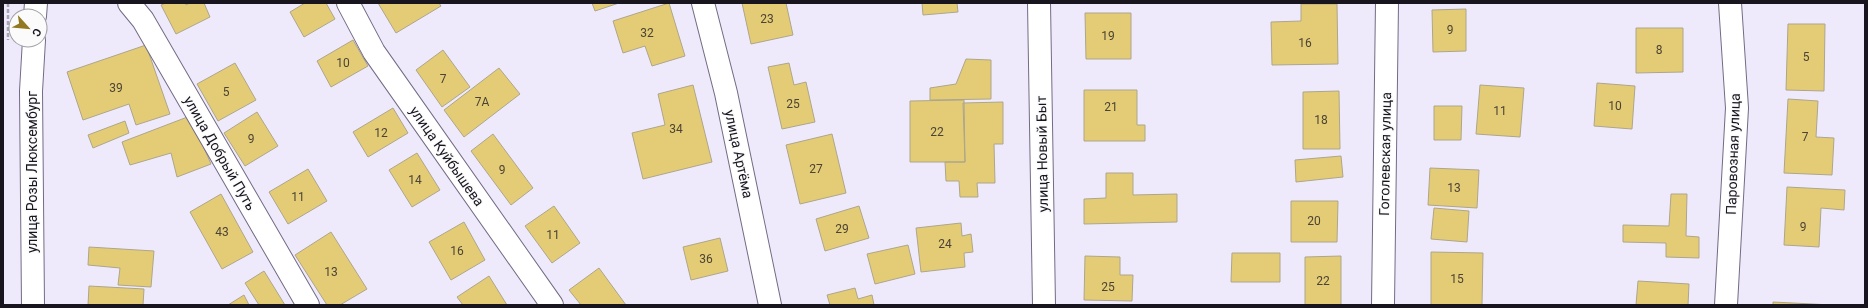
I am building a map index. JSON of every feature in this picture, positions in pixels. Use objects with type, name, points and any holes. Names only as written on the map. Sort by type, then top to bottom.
[{"type":"street","name":"улица Добрый Путь","points":[[129,3],[146,27],[308,305]]},
{"type":"street","name":"улица Куйбышева","points":[[348,3],[374,52],[552,305]]},
{"type":"street","name":"улица Артёма","points":[[703,3],[726,93],[770,305]]},
{"type":"street","name":"улица Новый Быт","points":[[1039,3],[1044,305]]},
{"type":"street","name":"Гоголевская улица","points":[[1383,305],[1387,3]]},
{"type":"street","name":"Паровозная улица","points":[[1726,305],[1737,108],[1730,3]]},
{"type":"street","name":"улица Розы Люксембург","points":[[33,305],[31,91],[34,48]]},
{"type":"building","points":[[166,3],[185,3],[186,5],[190,3],[204,3],[210,17],[176,34],[161,5]]},
{"type":"building","points":[[305,3],[326,3],[335,19],[304,37],[290,12]]},
{"type":"building","points":[[378,3],[439,3],[441,6],[396,33]]},
{"type":"building","points":[[592,3],[619,3],[595,11]]},
{"type":"building","points":[[669,3],[685,56],[652,66],[645,46],[623,53],[613,21]]},
{"type":"building","points":[[742,3],[786,3],[793,35],[751,44]]},
{"type":"building","points":[[922,3],[957,3],[958,12],[923,15]]},
{"type":"building","points":[[1301,4],[1337,4],[1338,64],[1272,65],[1271,22],[1301,21]]},
{"type":"building","points":[[1466,9],[1466,51],[1433,52],[1432,10]]},
{"type":"building","points":[[1085,13],[1131,13],[1131,59],[1086,59]]},
{"type":"building","points":[[1788,24],[1825,24],[1824,91],[1786,90]]},
{"type":"building","points":[[1636,28],[1683,28],[1683,72],[1636,73]]},
{"type":"building","points":[[353,40],[368,66],[331,87],[317,61]]},
{"type":"building","points":[[146,45],[170,114],[136,125],[129,104],[83,120],[67,72]]},
{"type":"building","points":[[443,50],[470,87],[442,107],[416,70]]},
{"type":"building","points":[[966,59],[991,60],[991,99],[930,100],[930,88],[956,84]]},
{"type":"building","points":[[235,63],[256,100],[218,121],[197,84]]},
{"type":"building","points":[[789,63],[794,85],[806,82],[815,122],[782,129],[768,67]]},
{"type":"building","points":[[499,68],[520,94],[464,137],[444,110]]},
{"type":"building","points":[[1597,83],[1635,86],[1632,129],[1594,126]]},
{"type":"building","points":[[693,85],[712,162],[643,179],[632,133],[665,125],[658,94]]},
{"type":"building","points":[[1480,85],[1524,88],[1520,137],[1476,134]]},
{"type":"building","points":[[1084,90],[1137,90],[1137,125],[1145,125],[1145,141],[1084,141]]},
{"type":"building","points":[[1339,91],[1340,149],[1303,149],[1303,92]]},
{"type":"building","points":[[1788,99],[1818,101],[1816,137],[1834,138],[1832,175],[1784,173]]},
{"type":"building","points":[[964,100],[965,162],[910,162],[910,101]]},
{"type":"building","points":[[1003,102],[1003,144],[994,144],[995,183],[977,183],[978,197],[960,197],[959,181],[946,181],[945,162],[965,162],[963,103]]},
{"type":"building","points":[[1434,106],[1462,106],[1461,140],[1434,140]]},
{"type":"building","points":[[393,108],[408,133],[368,157],[353,132]]},
{"type":"building","points":[[257,112],[278,146],[245,166],[224,133]]},
{"type":"building","points":[[190,116],[211,164],[177,177],[171,153],[130,165],[122,142]]},
{"type":"building","points":[[125,121],[129,133],[93,148],[88,135]]},
{"type":"building","points":[[493,134],[533,188],[511,205],[471,151]]},
{"type":"building","points":[[832,134],[846,193],[800,204],[786,145]]},
{"type":"building","points":[[417,153],[440,190],[412,207],[389,170]]},
{"type":"building","points":[[1341,156],[1343,177],[1296,182],[1295,160]]},
{"type":"building","points":[[1430,168],[1479,170],[1477,208],[1428,205]]},
{"type":"building","points":[[308,169],[327,201],[288,224],[269,192]]},
{"type":"building","points":[[1106,173],[1133,173],[1133,195],[1177,194],[1177,222],[1084,224],[1084,199],[1106,198]]},
{"type":"building","points":[[1787,187],[1845,190],[1844,210],[1821,208],[1819,247],[1784,245]]},
{"type":"building","points":[[221,194],[253,252],[222,269],[190,212]]},
{"type":"building","points":[[1671,194],[1687,194],[1686,236],[1699,237],[1699,258],[1666,257],[1666,243],[1623,242],[1623,225],[1669,226]]},
{"type":"building","points":[[1291,201],[1338,201],[1337,242],[1291,242]]},
{"type":"building","points":[[554,206],[580,243],[552,263],[525,226]]},
{"type":"building","points":[[859,206],[869,238],[825,251],[816,219]]},
{"type":"building","points":[[1434,208],[1469,211],[1467,242],[1431,239]]},
{"type":"building","points":[[464,222],[485,260],[451,280],[429,242]]},
{"type":"building","points":[[961,223],[962,236],[971,234],[973,252],[964,253],[965,267],[921,272],[916,228]]},
{"type":"building","points":[[331,232],[367,289],[340,305],[327,305],[295,255]]},
{"type":"building","points":[[720,238],[728,271],[691,280],[683,247]]},
{"type":"building","points":[[908,245],[915,274],[875,284],[867,254]]},
{"type":"building","points":[[89,247],[154,251],[151,287],[118,285],[120,268],[88,265]]},
{"type":"building","points":[[1431,252],[1483,253],[1482,305],[1431,305]]},
{"type":"building","points":[[1232,253],[1280,253],[1280,282],[1231,282]]},
{"type":"building","points":[[1085,256],[1120,257],[1120,275],[1133,275],[1132,301],[1084,300]]},
{"type":"building","points":[[1341,256],[1341,305],[1305,305],[1305,257]]},
{"type":"building","points":[[599,268],[626,305],[581,305],[569,290]]},
{"type":"building","points":[[264,271],[285,305],[259,305],[245,283]]},
{"type":"building","points":[[489,276],[507,305],[463,305],[457,297]]},
{"type":"building","points":[[1638,281],[1689,284],[1688,305],[1636,305]]},
{"type":"building","points":[[89,286],[144,289],[143,305],[88,305]]},
{"type":"building","points":[[855,288],[858,299],[872,295],[874,305],[830,305],[827,295]]},
{"type":"building","points":[[244,295],[249,305],[228,305]]},
{"type":"building","points":[[1773,302],[1832,305],[1773,305]]}]
